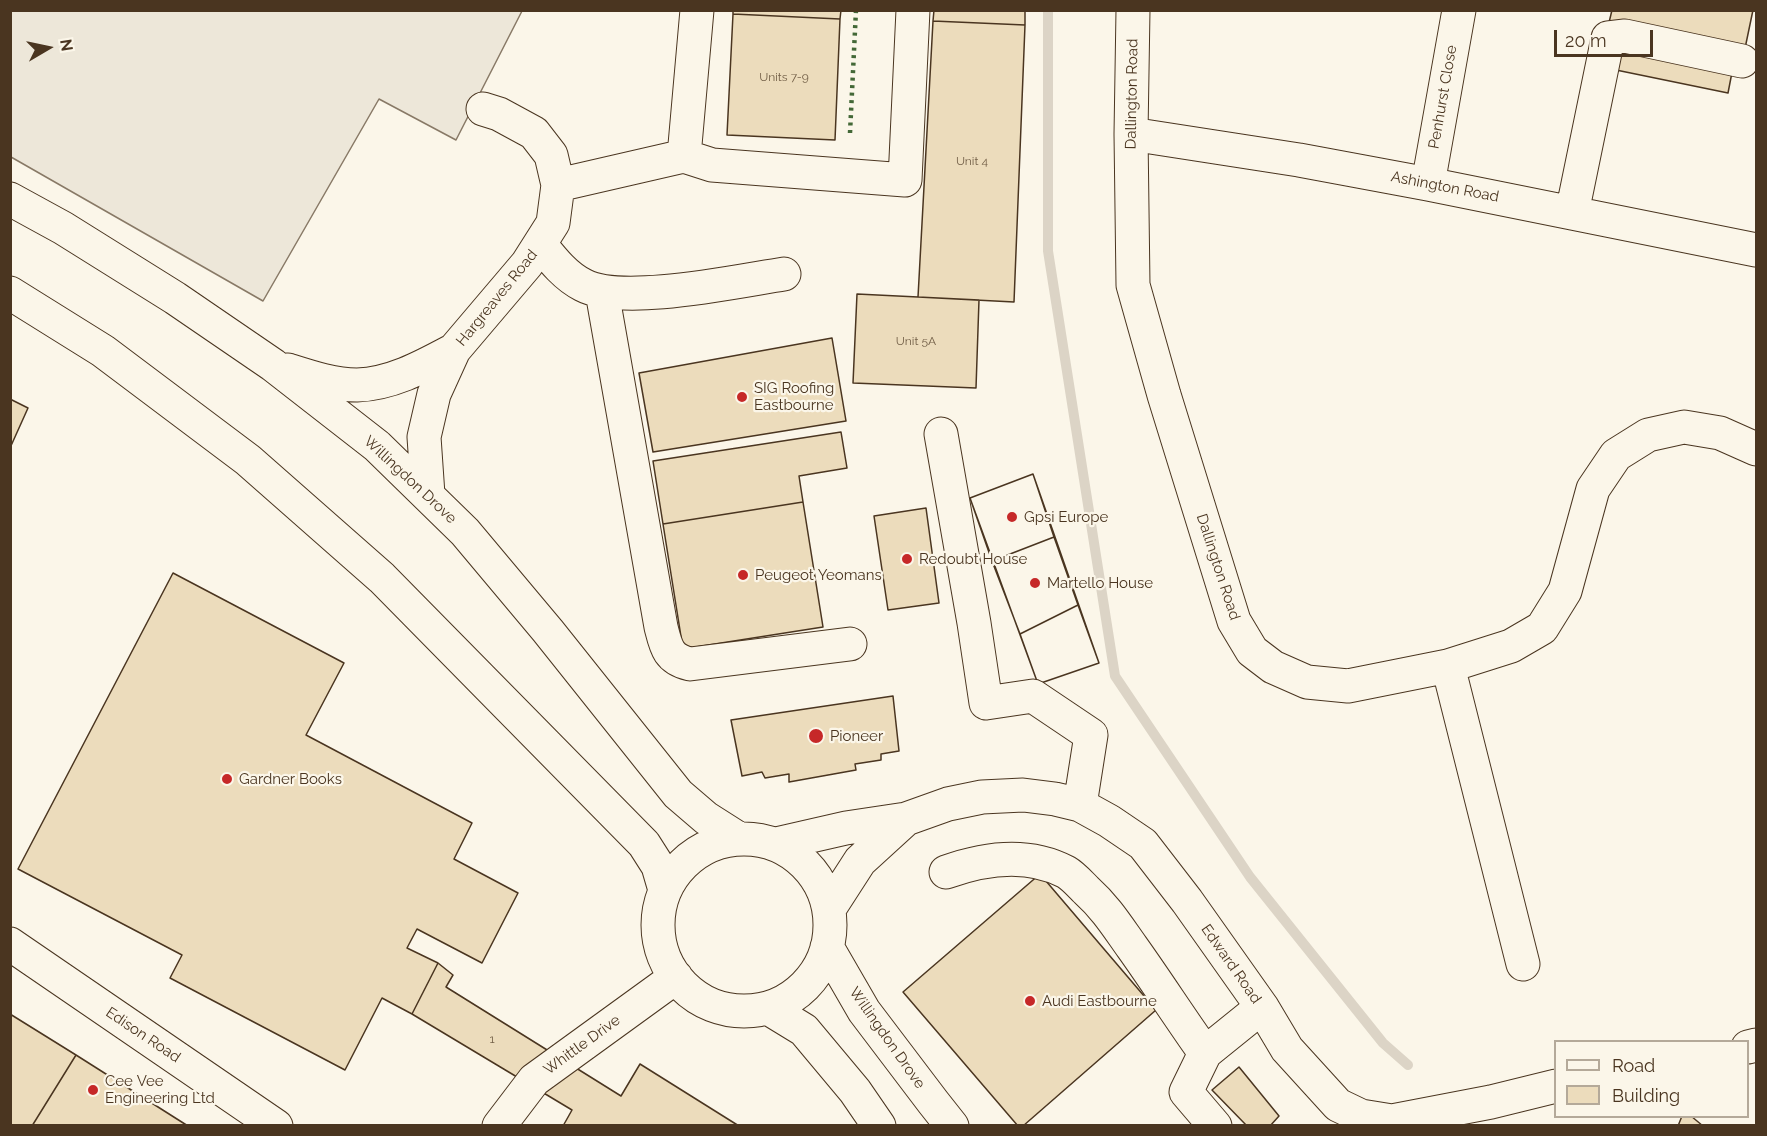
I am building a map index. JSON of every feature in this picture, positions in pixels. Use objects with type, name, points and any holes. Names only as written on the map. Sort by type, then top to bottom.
[{"type":"street","points":[[684,156],[697,10]]},
{"type":"street","points":[[558,185],[684,156],[712,165],[905,180],[913,10]]},
{"type":"street","name":"Dallington Road","points":[[1133,10],[1131,134],[1133,285],[1164,395],[1234,621],[1252,651],[1273,667],[1307,682],[1348,686],[1448,666],[1511,646],[1542,628],[1564,591],[1593,489],[1616,455],[1648,435],[1684,427],[1720,433],[1756,449]]},
{"type":"street","name":"Penhurst Close","points":[[1428,184],[1459,10]]},
{"type":"street","points":[[1572,213],[1608,38],[1625,36],[1742,61]]},
{"type":"street","name":"Hargreaves Road","points":[[428,495],[424,437],[434,394],[454,351],[527,264],[553,223],[558,185],[551,155],[534,133],[499,114],[483,109]]},
{"type":"street","name":"Ashington Road","points":[[1131,134],[1299,160],[1756,250]]},
{"type":"street","name":"Willingdon Drove","points":[[10,199],[63,228],[154,285],[273,365],[377,446],[465,532],[548,631],[678,794],[706,818],[739,838]]},
{"type":"street","points":[[540,244],[559,268],[582,285],[602,292],[622,294],[664,291],[784,274]]},
{"type":"street","points":[[602,292],[661,627],[668,650],[676,659],[690,664],[850,644]]},
{"type":"street","points":[[10,293],[103,351],[248,460],[382,578],[644,844],[658,866],[665,890]]},
{"type":"street","name":"Hargreaves Road","points":[[273,365],[319,380],[357,385],[384,381],[414,372],[454,351]]},
{"type":"street","points":[[941,434],[986,703],[1034,696],[1091,735],[1080,805]]},
{"type":"street","points":[[1448,666],[1523,964]]},
{"type":"street","name":"Edward Road","points":[[776,844],[846,828],[906,819],[948,804],[982,797],[1023,795],[1080,805],[1143,844],[1187,901],[1262,1007],[1287,1049],[1338,1105],[1362,1116],[1392,1121],[1493,1114],[1554,1087]]},
{"type":"street","name":"Edward Road","points":[[829,909],[860,861],[906,819]]},
{"type":"street","points":[[739,838],[776,844],[801,859],[819,882],[829,909],[830,928],[827,947],[819,968],[805,986],[789,999],[768,1008],[743,1011],[717,1007],[694,995],[676,977],[664,957],[658,935],[659,912],[665,890],[678,870],[695,854],[716,843],[739,838]]},
{"type":"street","points":[[946,872],[988,860],[1014,859],[1038,861],[1068,873],[1103,906],[1205,1053]]},
{"type":"street","name":"Edison Road","points":[[10,944],[276,1125]]},
{"type":"street","name":"Willingdon Drove","points":[[827,947],[864,1011],[952,1125]]},
{"type":"street","name":"Whittle Drive","points":[[499,1125],[534,1080],[676,977]]},
{"type":"street","points":[[1215,1125],[1186,1092],[1205,1053],[1262,1007]]},
{"type":"street","points":[[768,1008],[804,1030],[855,1091],[879,1125]]},
{"type":"shaded area","points":[[11,11],[522,11],[456,140],[379,99],[263,301],[11,157]]},
{"type":"building","points":[[733,10],[841,10],[840,19],[733,14]]},
{"type":"building","points":[[934,10],[1025,10],[1025,25],[933,21]]},
{"type":"building","points":[[1612,10],[1753,10],[1743,58],[1607,31]]},
{"type":"building","points":[[733,14],[840,19],[835,140],[727,135]]},
{"type":"building","points":[[933,21],[1025,25],[1014,302],[918,297]]},
{"type":"building","points":[[1622,40],[1734,62],[1728,93],[1616,70]]},
{"type":"building","points":[[857,294],[979,300],[976,388],[853,383]]},
{"type":"building","name":"SIG Roofing Eastbourne","points":[[832,338],[846,421],[653,452],[639,373]]},
{"type":"building","points":[[10,399],[28,408],[10,448]]},
{"type":"building","points":[[841,432],[847,468],[799,476],[803,502],[663,524],[653,461]]},
{"type":"building","name":"Martello House","points":[[1033,474],[1099,663],[1038,684],[970,498]]},
{"type":"building","name":"Gpsi Europe","points":[[1033,474],[1054,537],[992,561],[970,498]]},
{"type":"building","name":"Peugeot Yeomans","points":[[803,502],[823,627],[683,649],[663,524]]},
{"type":"building","name":"Redoubt House","points":[[926,508],[939,603],[888,610],[874,516]]},
{"type":"building","points":[[1054,537],[1078,605],[1020,634],[992,561]]},
{"type":"building","name":"Gardner Books","points":[[173,573],[344,663],[306,735],[472,823],[454,859],[518,893],[482,963],[417,929],[407,948],[438,963],[412,1014],[382,998],[345,1070],[170,978],[182,955],[18,869]]},
{"type":"building","points":[[1078,605],[1099,663],[1038,684],[1020,634]]},
{"type":"building","name":"Pioneer","points":[[893,696],[899,751],[881,754],[881,760],[855,764],[856,770],[789,782],[789,774],[765,778],[762,772],[742,776],[731,720]]},
{"type":"building","name":"Audi Eastbourne","points":[[1040,874],[1156,1010],[1023,1126],[1018,1126],[903,992]]},
{"type":"building","points":[[438,963],[453,975],[446,987],[621,1096],[640,1064],[739,1126],[563,1126],[572,1110],[412,1014]]},
{"type":"building","points":[[10,1014],[76,1055],[32,1126],[10,1126]]},
{"type":"building","name":"Cee Vee Engineering Ltd","points":[[76,1055],[188,1126],[32,1126]]},
{"type":"building","points":[[1239,1067],[1279,1116],[1270,1126],[1247,1126],[1212,1090]]},
{"type":"building","points":[[1681,1118],[1693,1118],[1703,1126],[1678,1126]]},
{"type":"waterway","points":[[1048,10],[1048,251],[1115,676],[1250,877],[1383,1043],[1408,1065]]},
{"type":"hedge","points":[[850,133],[856,10]]},
{"type":"place","name":"SIG Roofing Eastbourne","points":[[742,397]]},
{"type":"place","name":"Gpsi Europe","points":[[1012,517]]},
{"type":"place","name":"Redoubt House","points":[[907,559]]},
{"type":"place","name":"Peugeot Yeomans","points":[[743,575]]},
{"type":"place","name":"Martello House","points":[[1035,583]]},
{"type":"place","name":"Pioneer","points":[[816,736]]},
{"type":"place","name":"Gardner Books","points":[[227,779]]},
{"type":"place","name":"Audi Eastbourne","points":[[1030,1001]]},
{"type":"place","name":"Cee Vee Engineering Ltd","points":[[93,1090]]}]
